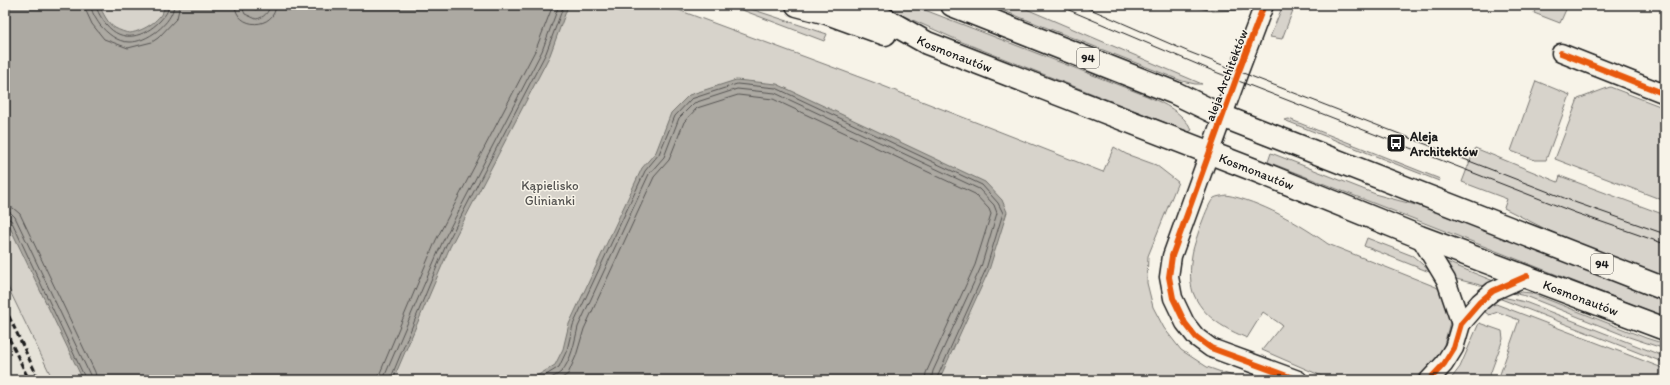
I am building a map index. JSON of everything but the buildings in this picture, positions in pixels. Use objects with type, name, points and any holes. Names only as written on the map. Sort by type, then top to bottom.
[{"type":"main road","points":[[797,5],[827,13],[884,34],[927,43]]},
{"type":"main road","name":"Kosmonautów","points":[[853,5],[881,17],[927,43],[1420,237],[1665,329]]},
{"type":"main road","name":"94","points":[[952,5],[1176,93],[1222,116],[1665,289]]},
{"type":"street","name":"aleja Architektów","points":[[1264,5],[1222,116],[1172,256],[1169,277],[1173,298],[1185,323],[1196,337],[1211,348],[1298,380]]},
{"type":"street","points":[[1561,53],[1665,94]]},
{"type":"street","points":[[1420,237],[1446,280],[1461,324]]},
{"type":"street","points":[[1429,380],[1444,364],[1454,348],[1461,324],[1480,302],[1490,293],[1527,276]]},
{"type":"shaded area","points":[[5,281],[53,380],[13,380],[5,363]]},
{"type":"green space","name":"Kąpielisko Glinianki","points":[[5,5],[665,5],[878,84],[1103,172],[1114,147],[1126,154],[1156,165],[1178,182],[1148,256],[1147,283],[1153,307],[1164,328],[1181,350],[1207,367],[1244,380],[53,380],[5,281]]},
{"type":"green space","points":[[729,5],[739,5],[827,34],[824,41]]},
{"type":"green space","points":[[879,5],[912,5],[1147,96],[1178,113],[1192,130],[1189,132],[962,42]]},
{"type":"green space","points":[[989,5],[1017,5],[1202,84],[1182,81]]},
{"type":"green space","points":[[1186,5],[1245,5],[1242,10],[1213,11]]},
{"type":"green space","points":[[1283,5],[1295,5],[1282,39],[1270,37]]},
{"type":"green space","points":[[1537,5],[1568,5],[1560,23],[1534,13]]},
{"type":"green space","points":[[1536,81],[1570,95],[1546,160],[1535,160],[1511,151]]},
{"type":"green space","points":[[1610,87],[1665,108],[1665,201],[1555,159],[1578,99]]},
{"type":"green space","points":[[1289,119],[1440,179],[1439,181],[1284,120]]},
{"type":"green space","points":[[1475,148],[1558,182],[1560,176],[1665,215],[1665,278],[1561,237],[1504,208],[1507,199],[1462,182]]},
{"type":"green space","points":[[1271,153],[1378,195],[1442,212],[1665,299],[1665,317],[1268,162]]},
{"type":"green space","points":[[1226,195],[1252,202],[1266,208],[1292,221],[1328,244],[1436,287],[1446,294],[1450,322],[1444,345],[1440,353],[1425,371],[1412,380],[1331,380],[1262,350],[1282,325],[1263,312],[1247,338],[1217,322],[1205,311],[1195,297],[1190,276],[1195,243],[1208,207],[1214,198]]},
{"type":"green space","points":[[1367,238],[1413,256],[1432,273],[1364,246]]},
{"type":"green space","points":[[1444,261],[1496,282],[1488,287],[1452,278]]},
{"type":"green space","points":[[1511,293],[1531,293],[1665,344],[1665,349],[1626,336],[1526,296]]},
{"type":"green space","points":[[1498,296],[1525,302],[1658,354],[1665,358],[1665,363],[1496,297]]},
{"type":"green space","points":[[1496,304],[1665,369],[1665,380],[1498,380],[1519,320],[1498,312],[1489,315],[1485,312],[1490,306]]},
{"type":"green space","points":[[1479,323],[1502,331],[1503,339],[1488,380],[1450,380],[1460,367]]},
{"type":"water","points":[[5,5],[99,5],[112,26],[130,33],[141,30],[152,24],[161,15],[165,5],[250,5],[251,8],[256,10],[262,5],[568,6],[550,55],[450,247],[393,380],[83,380],[5,217]]},
{"type":"water","points":[[736,80],[777,84],[985,182],[1002,200],[1007,212],[989,270],[939,380],[530,380],[555,365],[563,349],[569,324],[642,168],[656,152],[671,113],[689,95]]},
{"type":"tram line","points":[[1057,5],[1218,73],[1576,213],[1665,244]]},
{"type":"tram line","points":[[1081,5],[1189,52],[1577,203],[1665,234]]},
{"type":"railway","points":[[5,308],[39,380]]},
{"type":"railway","points":[[5,330],[29,380]]},
{"type":"cycle path","points":[[1264,5],[1172,256],[1169,277],[1173,298],[1185,323],[1196,337],[1211,348],[1298,380]]},
{"type":"cycle path","points":[[1561,53],[1665,94]]},
{"type":"cycle path","points":[[1429,380],[1444,364],[1454,348],[1461,324],[1480,302],[1493,291],[1527,276]]},
{"type":"place","name":"Aleja Architektów","points":[[1396,143]]}]
